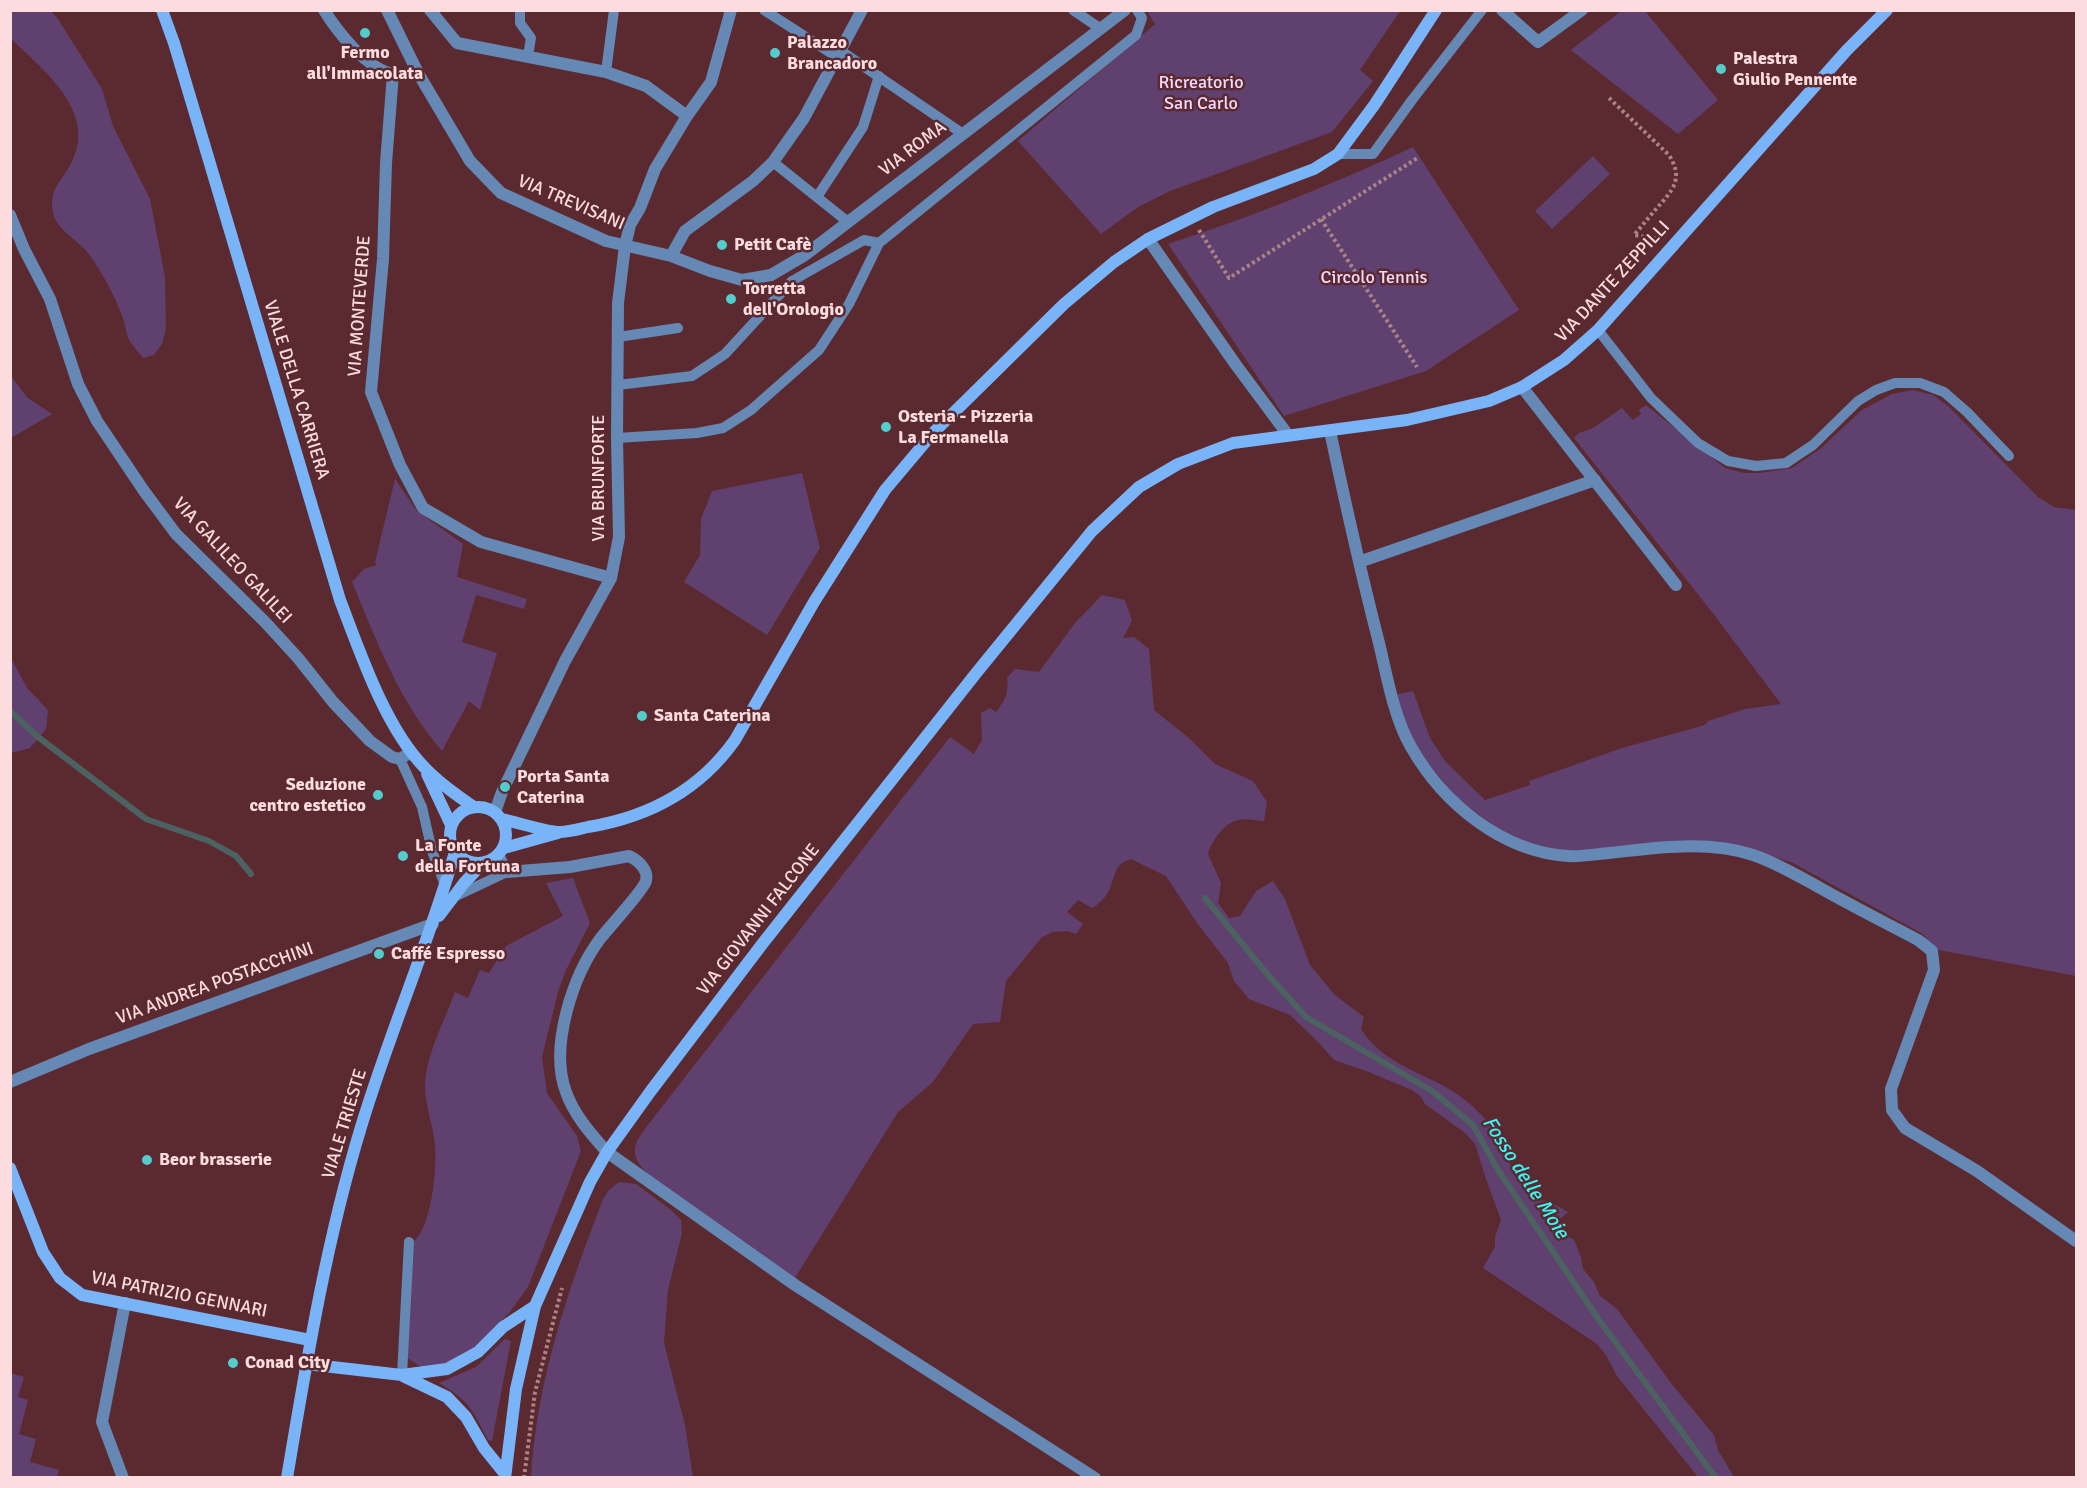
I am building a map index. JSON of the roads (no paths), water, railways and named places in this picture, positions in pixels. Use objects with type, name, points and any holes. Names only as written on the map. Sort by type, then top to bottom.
[{"type":"main road","name":"VIALE DELLA CARRIERA","points":[[162,10],[340,600],[374,687],[411,752],[450,791],[474,807]]},
{"type":"main road","points":[[559,832],[498,815],[489,808],[474,807],[460,813],[451,825],[449,835],[455,852],[467,862],[483,863],[501,851],[559,832],[634,816],[686,791],[706,775],[721,760],[735,740],[814,602],[885,490],[933,434],[1064,303],[1114,262],[1148,239],[1191,216],[1314,169],[1338,153],[1376,104],[1437,10]]},
{"type":"main road","name":"VIA DANTE ZEPPILLI","points":[[1179,464],[1233,443],[1407,420],[1489,400],[1522,387],[1564,360],[1598,330],[1846,50],[1887,10]]},
{"type":"main road","name":"VIA GIOVANNI FALCONE","points":[[505,1476],[516,1389],[535,1306],[590,1182],[608,1152],[650,1092],[777,925],[1092,531],[1139,487],[1179,464]]},
{"type":"main road","name":"VIALE DELLA CARRIERA","points":[[424,767],[451,825]]},
{"type":"main road","points":[[498,815],[507,833],[501,851]]},
{"type":"main road","name":"VIALE TRIESTE","points":[[287,1478],[325,1265],[361,1127],[416,963],[433,924],[455,852]]},
{"type":"main road","name":"VIALE TRIESTE","points":[[433,924],[483,863]]},
{"type":"main road","name":"VIA PATRIZIO GENNARI","points":[[10,1168],[43,1252],[60,1278],[82,1295],[310,1340]]},
{"type":"main road","points":[[306,1364],[402,1375],[447,1369],[478,1352],[503,1327],[535,1306]]},
{"type":"main road","points":[[402,1375],[447,1397],[466,1417],[484,1448],[505,1476]]},
{"type":"street","points":[[324,10],[337,32],[372,64],[393,74],[418,73]]},
{"type":"street","points":[[430,10],[457,43],[606,72],[646,86],[687,116]]},
{"type":"street","name":"VIA BRUNFORTE","points":[[498,815],[502,792],[566,661],[611,578],[619,537],[618,303],[624,250],[630,225],[640,208],[655,169],[711,82],[731,10]]},
{"type":"street","points":[[670,256],[685,231],[753,181],[773,162],[804,118],[862,10]]},
{"type":"street","name":"VIA ROMA","points":[[710,271],[742,280],[771,275],[805,255],[1125,10]]},
{"type":"street","points":[[1502,10],[1538,42],[1582,10]]},
{"type":"street","name":"VIA TREVISANI","points":[[387,11],[418,73],[470,161],[501,194],[624,250],[670,256],[710,271]]},
{"type":"street","name":"VIA MONTEVERDE","points":[[393,74],[386,163],[383,259],[371,392],[400,465],[423,508],[481,543],[611,578]]},
{"type":"street","name":"VIA GALILEO GALILEI","points":[[10,215],[24,249],[50,299],[78,384],[97,422],[144,491],[176,534],[266,622],[362,733],[379,749],[400,759]]},
{"type":"street","points":[[1148,239],[1288,435]]},
{"type":"street","points":[[1522,387],[1676,585]]},
{"type":"street","points":[[1330,431],[1391,696],[1409,745],[1429,776],[1453,801],[1477,821],[1498,835],[1530,849],[1569,856],[1676,846],[1722,847],[1754,855],[1918,940],[1932,951],[1934,970],[1891,1089],[1892,1110],[1905,1128],[1977,1172],[2076,1241]]},
{"type":"street","points":[[1359,562],[1595,480]]},
{"type":"street","points":[[400,759],[411,752]]},
{"type":"street","points":[[501,851],[507,872],[570,867],[629,856],[640,863],[645,871],[645,883],[601,937],[584,964],[561,1035],[565,1090],[577,1114],[608,1152],[795,1285],[1095,1478]]},
{"type":"street","name":"VIA ANDREA POSTACCHINI","points":[[10,1082],[89,1049],[433,924]]},
{"type":"street","points":[[123,1478],[102,1422],[125,1303]]},
{"type":"lane","points":[[520,10],[520,23],[531,38],[528,56]]},
{"type":"lane","points":[[606,72],[614,10]]},
{"type":"lane","points":[[764,10],[879,76],[963,134]]},
{"type":"lane","points":[[1073,10],[1101,29]]},
{"type":"lane","points":[[617,438],[697,433],[723,428],[751,410],[819,350],[849,304],[879,243],[1136,35],[1142,18],[1137,10]]},
{"type":"lane","points":[[1338,153],[1372,154],[1482,10]]},
{"type":"lane","points":[[817,197],[863,127],[879,76]]},
{"type":"lane","points":[[773,162],[848,222]]},
{"type":"lane","points":[[618,385],[692,376],[725,354],[792,281],[864,240],[879,243]]},
{"type":"lane","points":[[618,338],[678,328]]},
{"type":"lane","points":[[1598,330],[1651,398],[1698,443],[1728,461],[1756,466],[1786,463],[1813,445],[1858,401],[1876,390],[1895,383],[1920,383],[1944,393],[1967,412],[2008,456]]},
{"type":"lane","points":[[400,759],[422,807],[432,851],[445,885]]},
{"type":"lane","points":[[454,897],[507,872]]},
{"type":"lane","points":[[402,1375],[409,1242]]},
{"type":"waterway","points":[[10,711],[38,737],[146,819],[209,841],[236,856],[251,874]]},
{"type":"waterway","name":"Fosso delle Moie","points":[[1205,898],[1267,974],[1306,1017],[1432,1091],[1473,1125],[1498,1170],[1601,1323],[1716,1478]]},
{"type":"place","name":"Fermo all'Immacolata","points":[[365,33]]},
{"type":"place","name":"Palazzo Brancadoro","points":[[775,53]]},
{"type":"place","name":"Palestra Giulio Pennente","points":[[1721,69]]},
{"type":"place","name":"Petit Cafè","points":[[722,245]]},
{"type":"place","name":"Torretta dell'Orologio","points":[[731,299]]},
{"type":"place","name":"Osteria - Pizzeria La Fermanella","points":[[886,427]]},
{"type":"place","name":"Santa Caterina","points":[[642,716]]},
{"type":"place","name":"Porta Santa Caterina","points":[[505,787]]},
{"type":"place","name":"Seduzione centro estetico","points":[[378,795]]},
{"type":"place","name":"La Fonte della Fortuna","points":[[403,856]]},
{"type":"place","name":"Caffé Espresso","points":[[379,954]]},
{"type":"place","name":"Beor brasserie","points":[[147,1160]]},
{"type":"place","name":"Conad City","points":[[233,1363]]},
{"type":"park label","name":"Ricreatorio San Carlo","points":[[1201,94]]},
{"type":"park label","name":"Circolo Tennis","points":[[1374,278]]}]
